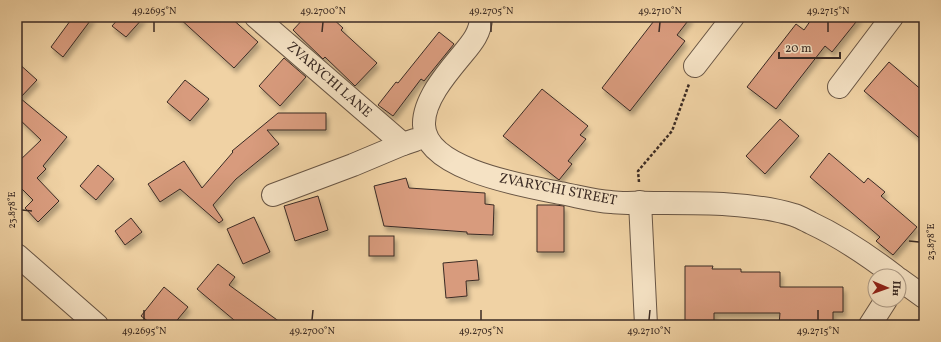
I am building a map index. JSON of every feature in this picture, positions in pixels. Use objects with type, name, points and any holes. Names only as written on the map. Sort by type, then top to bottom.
[{"type":"street","name":"ZVARYCHI LANE","points":[[256,17],[403,144]]},
{"type":"street","points":[[273,195],[353,166],[403,144],[426,137],[424,126],[425,114],[431,99],[446,74],[479,31],[481,17]]},
{"type":"street","points":[[695,66],[733,17]]},
{"type":"street","points":[[839,87],[892,17]]},
{"type":"street","name":"ZVARYCHI STREET","points":[[426,137],[438,152],[454,162],[469,170],[513,184],[611,202],[708,203],[764,209],[794,215],[827,230],[883,268]]},
{"type":"street","points":[[640,202],[646,325]]},
{"type":"street","points":[[17,254],[97,325]]},
{"type":"street","points":[[907,285],[924,297]]},
{"type":"street","points":[[870,325],[881,308]]},
{"type":"path","points":[[640,202],[638,171],[672,131],[695,66]]},
{"type":"building","points":[[73,17],[93,17],[63,57],[51,47]]},
{"type":"building","points":[[120,17],[144,17],[126,37],[112,26]]},
{"type":"building","points":[[178,17],[230,17],[258,42],[234,68]]},
{"type":"building","points":[[305,17],[331,17],[343,28],[341,30],[377,63],[355,86],[325,57],[323,59],[293,30]]},
{"type":"building","points":[[657,17],[691,17],[677,35],[685,41],[630,111],[602,88]]},
{"type":"building","points":[[813,17],[860,17],[832,52],[825,46],[776,109],[747,87],[796,24],[804,30]]},
{"type":"building","points":[[439,32],[454,44],[424,81],[421,79],[393,116],[378,105],[396,82],[398,83]]},
{"type":"building","points":[[284,58],[306,77],[280,106],[259,86]]},
{"type":"building","points":[[17,62],[37,80],[20,98],[67,137],[43,166],[46,169],[37,178],[59,201],[38,222],[25,208],[33,200],[17,184],[17,163],[41,140],[17,117]]},
{"type":"building","points":[[889,62],[924,92],[924,142],[864,91]]},
{"type":"building","points":[[185,80],[209,99],[190,121],[167,102]]},
{"type":"building","points":[[542,89],[588,126],[580,135],[586,139],[568,161],[572,164],[559,180],[503,136]]},
{"type":"building","points":[[278,113],[326,113],[326,130],[267,130],[279,144],[236,179],[213,205],[223,220],[219,223],[180,189],[160,202],[148,184],[184,161],[202,188],[233,152],[232,151]]},
{"type":"building","points":[[780,119],[799,136],[765,174],[746,156]]},
{"type":"building","points":[[829,153],[864,183],[868,178],[885,192],[881,196],[917,227],[893,255],[876,241],[880,237],[810,177]]},
{"type":"building","points":[[98,165],[114,179],[96,200],[80,186]]},
{"type":"building","points":[[406,178],[409,188],[485,193],[485,204],[494,205],[493,235],[384,226],[374,186]]},
{"type":"building","points":[[318,196],[328,230],[295,241],[284,206]]},
{"type":"building","points":[[537,205],[564,206],[564,252],[537,252]]},
{"type":"building","points":[[254,217],[270,252],[243,264],[227,229]]},
{"type":"building","points":[[131,218],[142,232],[125,245],[115,231]]},
{"type":"building","points":[[369,236],[394,236],[394,256],[369,256]]},
{"type":"building","points":[[477,260],[479,280],[466,281],[467,296],[446,298],[443,263]]},
{"type":"building","points":[[218,264],[235,277],[229,285],[284,325],[240,325],[197,289]]},
{"type":"building","points":[[685,266],[713,266],[712,269],[741,269],[741,272],[780,272],[780,287],[843,287],[843,312],[833,312],[833,325],[779,325],[780,313],[714,313],[714,325],[685,325]]},
{"type":"building","points":[[164,287],[188,307],[173,325],[153,325],[141,316]]}]
